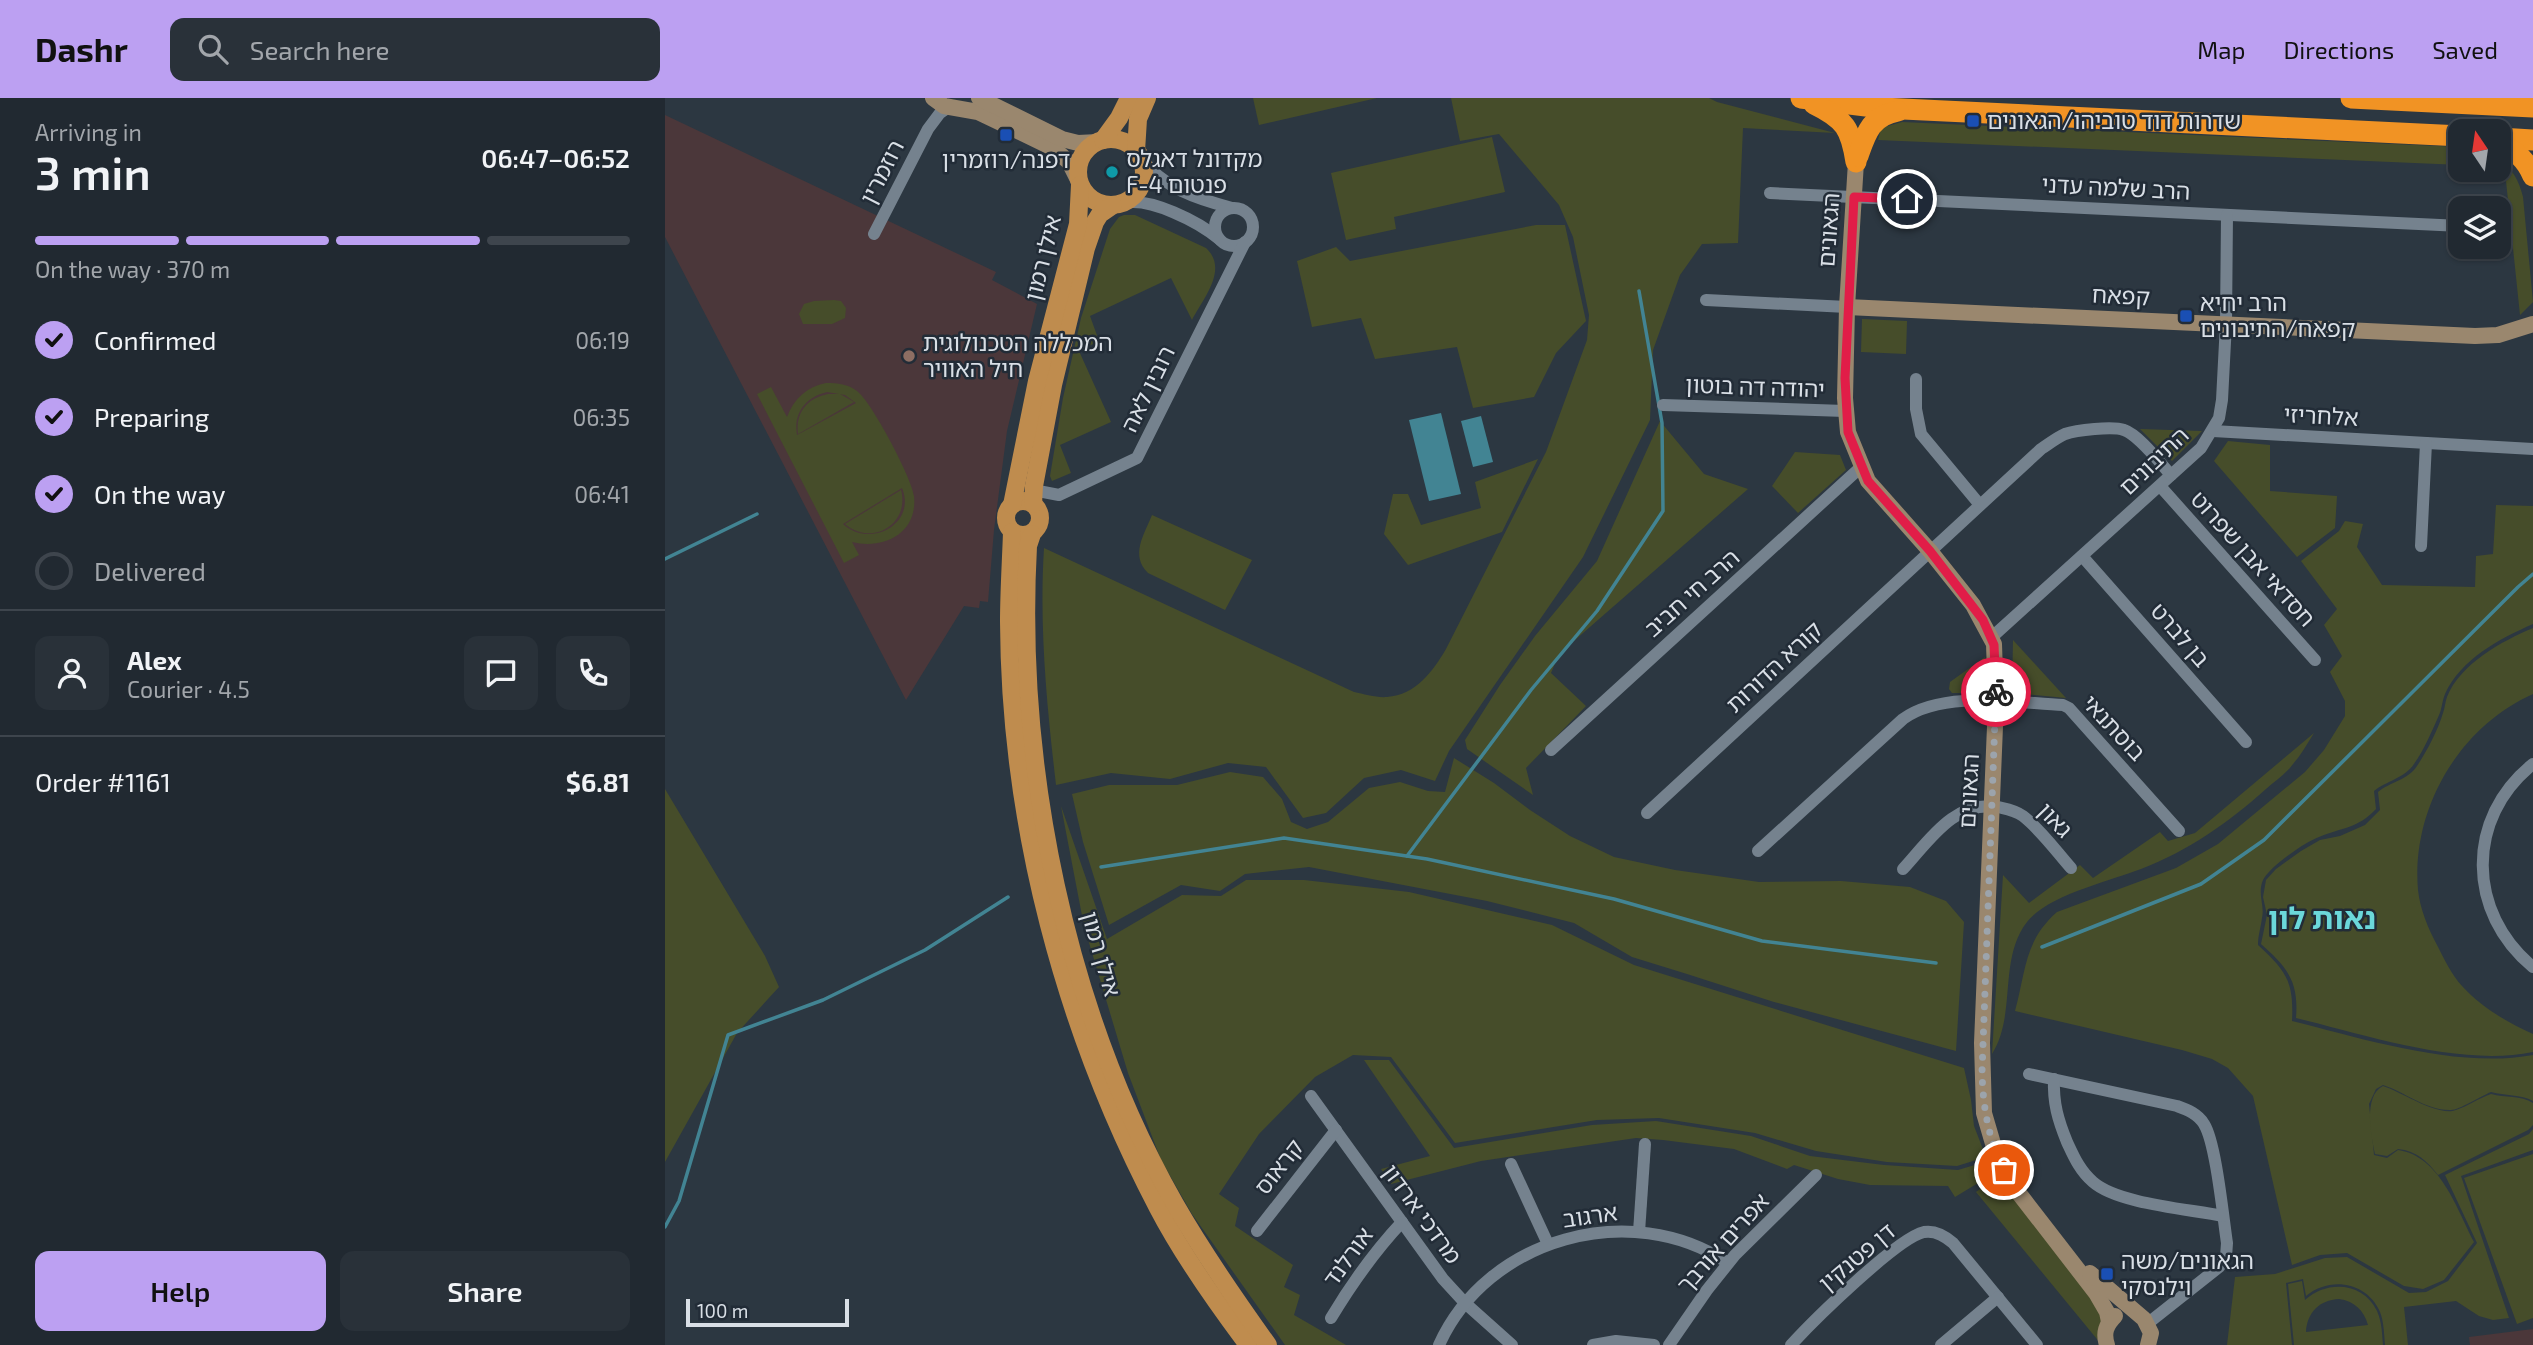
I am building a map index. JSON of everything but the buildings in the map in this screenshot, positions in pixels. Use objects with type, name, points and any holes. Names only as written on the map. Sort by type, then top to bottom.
[{"type":"highway","points":[[1802,98],[1905,110],[2448,135]]},
{"type":"highway","points":[[1802,98],[1832,114],[1846,126],[1852,135],[1856,162]]},
{"type":"highway","points":[[2351,98],[2533,107]]},
{"type":"highway","points":[[2474,104],[2509,98]]},
{"type":"highway","points":[[1856,162],[1871,123],[1888,113],[1905,110]]},
{"type":"highway","points":[[2511,139],[2533,140]]},
{"type":"highway","points":[[2511,150],[2518,153],[2533,176]]},
{"type":"main road","points":[[1101,141],[1119,118],[1129,98]]},
{"type":"main road","points":[[1138,154],[1119,140],[1101,141],[1089,147],[1080,159],[1079,183],[1093,201],[1118,204],[1136,195],[1143,182],[1144,172],[1138,154],[1138,119],[1147,98]]},
{"type":"main road","name":"אילן רמון","points":[[1012,505],[1037,381],[1078,224],[1079,183]]},
{"type":"main road","name":"אילן רמון","points":[[1033,497],[1053,385],[1086,248],[1094,222],[1100,214],[1118,204]]},
{"type":"main road","points":[[1033,497],[1040,514],[1039,525],[1032,534],[1022,536],[1012,532],[1006,519],[1012,505],[1033,497]]},
{"type":"main road","name":"אילן רמון","points":[[1012,532],[1009,623],[1019,775],[1039,883],[1064,978],[1103,1091],[1142,1177],[1182,1248],[1248,1345]]},
{"type":"main road","name":"אילן רמון","points":[[1032,534],[1028,546],[1025,623],[1037,768],[1056,879],[1083,984],[1119,1085],[1174,1202],[1220,1278],[1268,1345]]},
{"type":"street","points":[[933,98],[940,104],[956,103],[978,112],[1053,148],[1066,158],[1079,183]]},
{"type":"street","name":"רוזמרין","points":[[928,129],[933,98]]},
{"type":"street","points":[[979,98],[1062,139],[1078,143],[1101,141]]},
{"type":"street","name":"רוזמרין","points":[[874,234],[928,129],[940,113],[956,103]]},
{"type":"street","points":[[1118,204],[1137,202],[1154,205],[1193,222],[1232,246],[1245,242],[1252,232],[1252,220],[1244,211],[1171,186],[1155,174],[1138,154]]},
{"type":"street","name":"הגאונים","points":[[1856,162],[1847,307],[1845,411],[1848,432],[1861,467],[1878,494],[1930,551],[1973,605],[1992,637],[1996,660],[1982,1043],[1984,1113],[1996,1154],[2014,1187],[2107,1311],[2105,1337]]},
{"type":"street","name":"הרב שלמה עדני","points":[[1770,193],[2448,225]]},
{"type":"street","points":[[1228,275],[1229,257],[1215,232],[1216,220],[1224,211],[1233,208]]},
{"type":"street","name":"התיבונים","points":[[1992,637],[2201,448],[2213,431],[2219,418],[2222,400],[2227,215]]},
{"type":"street","name":"רובין לאה","points":[[1033,497],[1059,495],[1070,491],[1137,458],[1245,242]]},
{"type":"street","name":"קפאח","points":[[1706,300],[2475,336],[2498,335],[2533,324]]},
{"type":"street","points":[[1916,379],[1916,409],[1921,434],[1980,505]]},
{"type":"street","name":"יהודה דה בוטון","points":[[1663,405],[1845,411]]},
{"type":"street","name":"קורא הדורות","points":[[1647,813],[1980,505],[2042,449],[2064,434],[2123,429],[2171,475]]},
{"type":"street","name":"אלחריזי","points":[[2213,431],[2533,449]]},
{"type":"street","points":[[2421,546],[2426,443]]},
{"type":"street","name":"הרב חי חביב","points":[[1551,750],[1861,467]]},
{"type":"street","name":"חסדאי אבן שפרוט","points":[[2160,485],[2315,660]]},
{"type":"street","name":"בן לברט","points":[[2082,556],[2246,742]]},
{"type":"street","points":[[1758,851],[1913,712],[1939,703],[1996,702]]},
{"type":"street","name":"בוסתנאי","points":[[1996,702],[2063,705],[2069,708],[2179,831]]},
{"type":"street","points":[[2533,764],[2514,781],[2494,814],[2486,836],[2483,873],[2490,911],[2499,930],[2533,967]]},
{"type":"street","points":[[1903,869],[1949,819],[1969,809],[1991,806]]},
{"type":"street","name":"גאון","points":[[1991,806],[2011,809],[2026,818],[2071,868]]},
{"type":"street","points":[[2029,1074],[2177,1106],[2196,1115],[2206,1127],[2210,1138],[2227,1247],[2223,1262],[2147,1332],[2122,1313],[2105,1337]]},
{"type":"street","points":[[2054,1079],[2053,1100],[2058,1120],[2074,1157],[2092,1181],[2120,1196],[2223,1216]]},
{"type":"street","name":"מרדכי ארדון","points":[[1311,1096],[1443,1279],[1465,1303],[1512,1345]]},
{"type":"street","name":"קראוס","points":[[1257,1231],[1336,1130]]},
{"type":"street","name":"ארגוב","points":[[1639,1232],[1645,1144]]},
{"type":"street","name":"ארגוב","points":[[1511,1164],[1548,1244]]},
{"type":"street","name":"אפרים אורבך","points":[[1669,1345],[1728,1264],[1816,1175]]},
{"type":"street","name":"אורלנד","points":[[1331,1318],[1353,1280],[1402,1222]]},
{"type":"street","name":"ארגוב","points":[[1439,1345],[1465,1303],[1505,1268],[1548,1244],[1584,1234],[1639,1232],[1680,1240],[1717,1256],[1728,1264]]},
{"type":"street","name":"דן פטנקין","points":[[1791,1345],[1867,1273],[1898,1247],[1924,1232],[1944,1235],[1953,1243],[2037,1345]]},
{"type":"street","name":"הגאונים","points":[[2055,1241],[2147,1332]]},
{"type":"street","points":[[1941,1345],[1998,1297]]},
{"type":"street","points":[[1593,1345],[1635,1341],[1654,1345]]},
{"type":"shaded area","points":[[665,115],[996,272],[992,280],[1037,304],[1007,431],[988,602],[980,601],[979,608],[964,606],[906,700],[665,237]]},
{"type":"shaded area","points":[[2533,1329],[2533,1345],[2470,1345],[2469,1337]]},
{"type":"green space","points":[[1253,98],[1377,98],[1259,125]]},
{"type":"green space","points":[[1451,98],[1709,98],[1835,133],[1743,128],[1738,243],[1702,244],[1680,275],[1653,350],[1650,420],[1583,557],[1449,751],[1435,781],[1401,770],[1364,778],[1326,813],[1303,818],[1266,767],[1228,763],[1170,779],[1111,773],[1056,785],[1043,638],[1044,548],[1354,692],[1383,697],[1407,692],[1423,680],[1446,649],[1546,452],[1587,340],[1589,315],[1573,237],[1559,205],[1499,134],[1460,141]]},
{"type":"green space","points":[[1902,122],[2448,146],[2448,164],[1878,140],[1881,128]]},
{"type":"green space","points":[[1492,137],[1505,192],[1394,217],[1396,229],[1346,240],[1331,173]]},
{"type":"green space","points":[[2511,170],[2523,197],[2533,302],[2520,315],[2511,229],[2511,196],[2508,196],[2506,182],[2511,182]]},
{"type":"green space","points":[[1135,215],[1206,248],[1212,256],[1215,274],[1192,320],[1171,278],[1090,316],[1099,341],[1079,351],[1111,422],[1060,445],[1071,473],[1052,481],[1050,476],[1063,398],[1081,318],[1110,229],[1119,217]]},
{"type":"green space","points":[[1536,225],[1565,225],[1586,321],[1556,353],[1534,397],[1473,408],[1457,347],[1375,359],[1361,318],[1312,327],[1297,261],[1336,247],[1350,261]]},
{"type":"green space","points":[[841,301],[846,308],[845,318],[832,324],[803,324],[799,314],[804,304]]},
{"type":"green space","points":[[1862,319],[1907,321],[1906,354],[1861,352]]},
{"type":"green space","points":[[819,385],[846,385],[863,398],[899,458],[914,496],[911,520],[905,529],[887,541],[864,544],[852,542],[859,555],[844,563],[757,394],[771,387],[787,417],[797,399]],"holes":[[[827,392],[845,395],[856,403],[797,435],[797,420],[803,407],[813,398]],[[902,488],[905,501],[903,512],[897,522],[888,529],[866,534],[843,524]]]},
{"type":"green space","points":[[828,394],[840,394],[854,402],[798,434],[798,419],[804,408],[814,399]]},
{"type":"green space","points":[[1660,421],[1704,474],[1748,489],[1559,654],[1551,673],[1586,706],[1526,768],[1533,795],[1467,749],[1465,740],[1535,636],[1597,561]]},
{"type":"green space","points":[[2140,429],[2202,431],[2172,461]]},
{"type":"green space","points":[[2228,441],[2270,445],[2270,491],[2337,496],[2335,528],[2297,557],[2214,461]]},
{"type":"green space","points":[[1795,452],[1840,455],[1846,470],[1798,513],[1772,486]]},
{"type":"green space","points":[[1538,459],[1502,532],[1408,565],[1384,534],[1393,494],[1408,494],[1421,525],[1481,508],[1475,482]]},
{"type":"green space","points":[[901,490],[900,513],[887,528],[866,533],[856,531],[845,524]]},
{"type":"green space","points":[[2496,505],[2533,506],[2533,624],[2494,644],[2461,670],[2445,694],[2434,727],[2414,764],[2406,773],[2374,791],[2376,809],[2369,816],[2297,849],[2267,875],[2261,890],[2263,913],[2258,945],[2282,970],[2290,986],[2292,1021],[2380,1043],[2443,1055],[2504,1058],[2533,1055],[2533,1101],[2491,1092],[2459,1108],[2442,1110],[2383,1085],[2376,1089],[2369,1104],[2374,1155],[2387,1158],[2398,1150],[2413,1154],[2425,1162],[2454,1200],[2474,1242],[2444,1280],[2423,1289],[2404,1286],[2347,1253],[2320,1255],[2292,1265],[2253,1096],[2228,1068],[2212,1059],[2182,1050],[2015,1011],[2032,946],[2046,923],[2057,912],[2176,868],[2218,844],[2305,772],[2324,750],[2345,716],[2345,701],[2330,672],[2342,656],[2324,625],[2337,609],[2301,561],[2339,531],[2345,521],[2363,524],[2357,547],[2382,585],[2475,587],[2476,556],[2493,554]]},
{"type":"green space","points":[[1152,515],[1252,560],[1225,610],[1148,573],[1139,552],[1142,537]]},
{"type":"green space","points":[[2533,628],[2533,694],[2483,727],[2462,749],[2445,774],[2432,801],[2423,830],[2418,860],[2418,890],[2431,932],[2455,977],[2486,1008],[2533,1034],[2533,1052],[2505,1056],[2445,1052],[2296,1018],[2293,984],[2278,960],[2261,944],[2267,915],[2263,897],[2266,880],[2276,869],[2320,840],[2340,836],[2365,825],[2380,810],[2378,792],[2409,775],[2421,760],[2438,726],[2447,697],[2462,674],[2483,655]]},
{"type":"green space","points":[[2013,640],[2066,698],[2012,693]]},
{"type":"green space","points":[[1985,657],[1981,693],[1952,693],[1949,689],[1950,682]]},
{"type":"green space","points":[[2314,733],[2284,774],[2207,835],[2158,862],[2064,897],[2037,912],[2018,937],[2010,969],[2004,1022],[1992,1054],[2003,875],[2029,903],[2080,865],[2093,878],[2160,832],[2168,841],[2195,833]]},
{"type":"green space","points":[[1454,758],[1570,836],[1614,857],[1675,870],[1759,882],[1841,881],[1910,887],[1946,901],[1964,922],[1956,1051],[1774,1002],[1632,957],[1574,923],[1487,901],[1309,867],[1245,874],[1220,891],[1181,885],[1109,925],[1083,842],[1072,794],[1109,785],[1177,785],[1230,772],[1263,777],[1282,799],[1291,822],[1307,829],[1328,822],[1369,788],[1400,782],[1428,791],[1445,792]]},
{"type":"green space","points":[[665,789],[765,956],[779,987],[737,1033],[665,1162]]},
{"type":"green space","points":[[1061,806],[1107,939],[1182,895],[1221,896],[1246,880],[1304,880],[1409,892],[1552,925],[1634,965],[1964,1068],[1974,1126],[1986,1157],[1957,1166],[1887,1162],[1816,1151],[1755,1133],[1659,1118],[1597,1120],[1455,1143],[1391,1057],[1353,1055],[1315,1077],[1259,1134],[1219,1194],[1239,1208],[1235,1226],[1293,1265],[1284,1287],[1300,1295],[1294,1315],[1346,1345],[1285,1345],[1192,1214],[1161,1160],[1128,1073],[1084,926]]},
{"type":"green space","points":[[1364,1060],[1389,1060],[1454,1148],[1592,1125],[1656,1121],[1751,1136],[1810,1156],[1884,1165],[1958,1170],[1988,1161],[1993,1174],[1955,1197],[1948,1186],[1870,1185],[1838,1179],[1794,1165],[1787,1169],[1734,1149],[1636,1138],[1481,1161],[1391,1184],[1381,1169],[1430,1156]]},
{"type":"green space","points":[[2383,1086],[2430,1107],[2448,1111],[2491,1094],[2523,1099],[2533,1103],[2533,1125],[2438,1175],[2426,1161],[2411,1152],[2398,1149],[2387,1156],[2375,1154],[2371,1107],[2377,1091]]},
{"type":"green space","points":[[2533,1129],[2533,1150],[2461,1176],[2509,1318],[2493,1320],[2479,1316],[2456,1301],[2404,1307],[2408,1345],[2385,1345],[2380,1312],[2366,1294],[2357,1288],[2337,1284],[2326,1286],[2306,1296],[2303,1279],[2286,1283],[2292,1345],[2227,1345],[2235,1277],[2275,1274],[2325,1258],[2347,1257],[2409,1293],[2426,1292],[2448,1281],[2477,1243],[2445,1175],[2529,1134]]},
{"type":"green space","points":[[2533,1154],[2533,1318],[2517,1324],[2464,1178]]},
{"type":"green space","points":[[2000,1174],[2104,1305],[2101,1344],[1976,1192]]},
{"type":"green space","points":[[2302,1281],[2305,1300],[2324,1289],[2334,1287],[2344,1287],[2363,1294],[2371,1301],[2379,1315],[2383,1345],[2294,1345],[2288,1284]],"holes":[[[2332,1300],[2344,1300],[2361,1311],[2368,1325],[2306,1332],[2315,1309]]]},
{"type":"water","points":[[1441,413],[1461,494],[1429,501],[1409,420]]},
{"type":"water","points":[[1481,416],[1493,462],[1473,467],[1461,421]]},
{"type":"waterway","points":[[1407,856],[1531,690],[1597,611],[1663,511],[1662,423],[1639,291]]},
{"type":"waterway","points":[[665,559],[757,514]]},
{"type":"waterway","points":[[2042,947],[2201,884],[2264,840],[2533,574]]},
{"type":"waterway","points":[[1101,867],[1284,838],[1427,859],[1614,899],[1762,941],[1936,963]]},
{"type":"waterway","points":[[665,1227],[679,1201],[728,1035],[823,1000],[925,950],[1008,897]]},
{"type":"way so far","points":[[1996,692],[1982,1093],[1989,1133],[2004,1170]]},
{"type":"place","name":"שדרות דוד טוביהו/הגאונים","points":[[1973,121]]},
{"type":"place","name":"דפנה/רוזמרין","points":[[1006,135]]},
{"type":"place","name":"מקדונל דאגלס F-4 פנטום","points":[[1112,172]]},
{"type":"place","name":"הרב יחיא קפאח/התיבונים","points":[[2186,316]]},
{"type":"place","name":"המכללה הטכנולוגית חיל האוויר","points":[[909,356]]},
{"type":"place","name":"הגאונים/משה וילנסקי","points":[[2107,1274]]},
{"type":"district","name":"נאות לון","points":[[2322,919]]},
{"type":"route","points":[[1907,199],[1854,197],[1845,378],[1848,432],[1868,481],[1930,551],[1983,620],[1994,645],[1996,692]]}]
